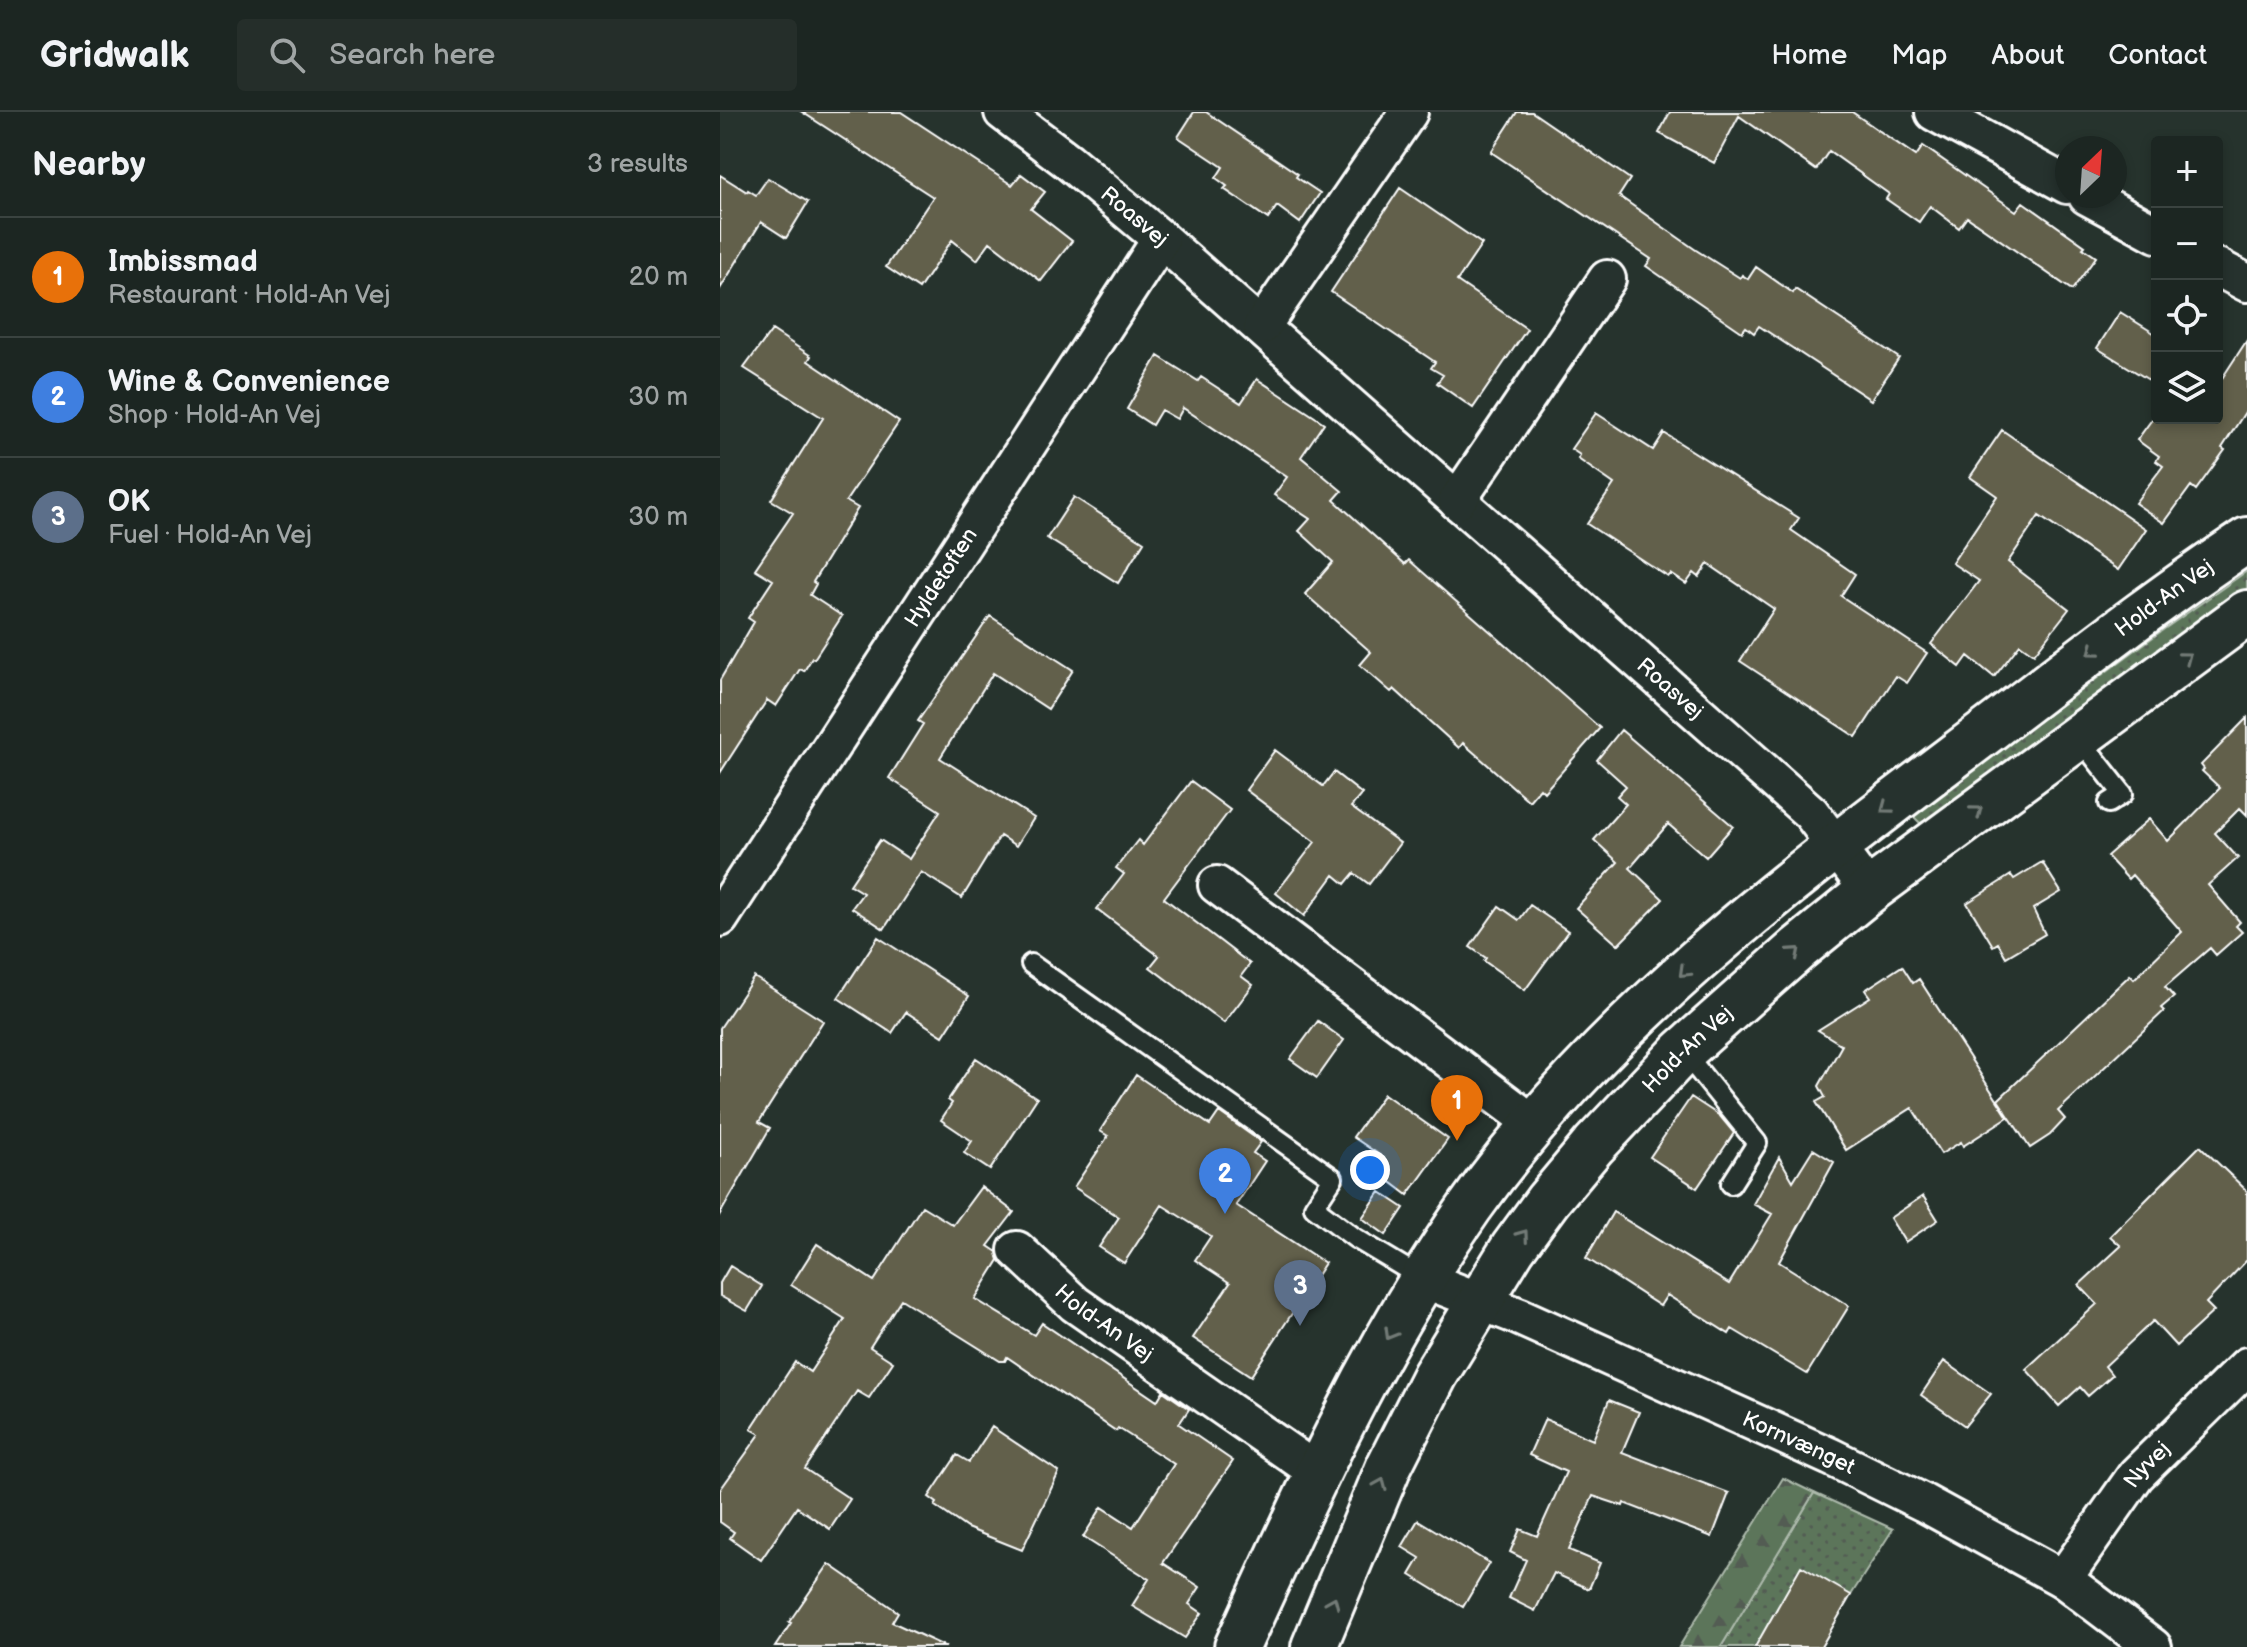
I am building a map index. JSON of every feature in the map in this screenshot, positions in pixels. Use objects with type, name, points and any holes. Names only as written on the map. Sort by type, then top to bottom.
[{"type":"street","name":"Roasvej","points":[[1003,112],[1068,161],[1262,326],[1811,813],[1869,891]]},
{"type":"street","points":[[1262,326],[1409,112]]},
{"type":"street","points":[[1934,112],[2055,178]]},
{"type":"street","points":[[2109,208],[2151,231]]},
{"type":"street","name":"Hyldetoften","points":[[720,918],[1161,239]]},
{"type":"street","points":[[2223,270],[2247,283]]},
{"type":"street","points":[[1457,501],[1607,279]]},
{"type":"street","name":"Hold-An Vej","points":[[1237,1647],[1311,1484],[1359,1389],[1423,1279],[1471,1206],[1534,1124],[1587,1066],[1702,954],[1835,846],[2154,605],[2247,540]]},
{"type":"street","name":"Hold-An Vej","points":[[1314,1647],[1389,1466],[1435,1375],[1513,1248],[1548,1200],[1604,1134],[1683,1051],[1799,948],[1869,891],[2247,613]]},
{"type":"street","points":[[1217,885],[1534,1124]]},
{"type":"street","name":"Hold-An Vej","points":[[1017,1250],[1075,1304],[1311,1484]]},
{"type":"street","name":"Kornvænget","points":[[1423,1279],[1481,1301],[1831,1457],[1924,1503],[2063,1579],[2153,1647]]},
{"type":"street","name":"Nyvej","points":[[2063,1579],[2136,1475],[2247,1366]]},
{"type":"street","points":[[1268,1647],[1311,1484]]},
{"type":"lane","points":[[2078,737],[2123,794],[2109,803]]},
{"type":"lane","points":[[1031,964],[1333,1178],[1314,1207],[1355,1238],[1423,1279]]},
{"type":"lane","points":[[1683,1051],[1757,1143],[1731,1184]]},
{"type":"green space","points":[[2247,571],[2247,589],[2181,633],[1923,826],[1912,815],[2160,632]]},
{"type":"green space","points":[[1783,1478],[1814,1493],[1721,1647],[1679,1647]]},
{"type":"green space","points":[[1814,1493],[1893,1529],[1851,1595],[1755,1647],[1721,1647]]},
{"type":"building","points":[[802,112],[901,112],[1012,185],[1021,174],[1045,192],[1031,209],[1072,241],[1041,281],[990,242],[977,260],[952,240],[919,289],[886,267],[933,197]]},
{"type":"building","points":[[1194,112],[1206,112],[1298,174],[1296,177],[1320,193],[1300,223],[1277,206],[1268,219],[1224,189],[1227,186],[1216,178],[1223,167],[1178,137]]},
{"type":"building","points":[[1517,112],[1532,112],[1630,179],[1619,196],[1696,250],[1740,278],[1742,275],[1748,279],[1756,267],[1899,358],[1871,400],[1759,326],[1754,333],[1746,327],[1742,332],[1646,266],[1651,259],[1491,152]]},
{"type":"building","points":[[1670,112],[1852,112],[1916,156],[1923,146],[2016,211],[2023,202],[2096,257],[2072,290],[1967,217],[1959,228],[1930,206],[1919,222],[1886,199],[1889,194],[1829,151],[1816,170],[1739,116],[1714,163],[1659,133]]},
{"type":"building","points":[[720,175],[756,195],[768,178],[808,202],[786,238],[761,222],[720,289]]},
{"type":"building","points":[[1400,188],[1482,244],[1457,281],[1527,329],[1473,408],[1437,383],[1443,375],[1431,368],[1435,362],[1331,292]]},
{"type":"building","points":[[2120,312],[2151,331],[2151,381],[2097,348]]},
{"type":"building","points":[[772,330],[811,356],[808,361],[899,422],[846,501],[858,508],[813,582],[816,584],[810,595],[842,616],[814,659],[804,671],[800,669],[776,706],[767,700],[720,773],[720,680],[754,622],[748,618],[773,580],[755,569],[793,513],[771,500],[823,418],[744,368]]},
{"type":"building","points":[[2247,340],[2247,409],[2222,448],[2225,450],[2196,490],[2191,486],[2164,523],[2135,503],[2163,466],[2156,461],[2159,456],[2137,440],[2151,421],[2151,424],[2223,424],[2223,377]]},
{"type":"building","points":[[1158,356],[1198,381],[1201,377],[1241,403],[1257,379],[1324,423],[1301,457],[1342,491],[1334,500],[1405,564],[1409,560],[1600,728],[1544,792],[1540,788],[1529,801],[1463,743],[1459,748],[1394,689],[1391,692],[1360,665],[1371,652],[1305,594],[1333,562],[1299,531],[1310,519],[1274,495],[1287,477],[1183,408],[1177,419],[1161,410],[1152,425],[1127,409]]},
{"type":"building","points":[[1596,413],[1653,450],[1664,433],[1799,518],[1791,530],[1855,574],[1841,596],[1927,653],[1907,683],[1896,676],[1856,737],[1740,661],[1774,609],[1708,564],[1699,577],[1694,573],[1686,584],[1671,574],[1668,577],[1587,524],[1614,484],[1578,459],[1580,455],[1571,449]]},
{"type":"building","points":[[2002,430],[2146,529],[2118,570],[2039,516],[2008,562],[2069,609],[2034,654],[2020,644],[1994,677],[1968,656],[1960,667],[1931,644],[1979,581],[1952,563],[1997,496],[1970,477]]},
{"type":"building","points":[[1074,497],[1144,542],[1118,583],[1047,538]]},
{"type":"building","points":[[990,616],[1073,670],[1048,709],[993,673],[940,758],[1034,818],[1016,846],[1000,836],[962,898],[921,872],[884,929],[852,908],[863,893],[850,885],[880,840],[909,859],[940,811],[889,778],[923,724],[918,721]]},
{"type":"building","points":[[2247,718],[2247,815],[2240,808],[2215,833],[2238,858],[2208,885],[2240,922],[2236,926],[2242,932],[2216,955],[2210,948],[2165,987],[2174,997],[2161,1008],[2164,1011],[2058,1111],[2065,1119],[2050,1135],[2030,1148],[1998,1100],[2130,975],[2134,979],[2182,932],[2132,875],[2128,879],[2107,856],[2149,819],[2168,841],[2220,788],[2202,771],[2201,765]]},
{"type":"building","points":[[1621,730],[1733,826],[1706,857],[1668,824],[1630,868],[1663,899],[1618,945],[1576,908],[1618,862],[1594,840],[1626,804],[1617,796],[1626,786],[1597,760]]},
{"type":"building","points":[[1275,750],[1323,786],[1334,772],[1362,794],[1351,807],[1400,843],[1369,884],[1354,873],[1345,884],[1334,875],[1304,916],[1276,893],[1315,842],[1246,790]]},
{"type":"building","points":[[1191,781],[1230,810],[1164,898],[1250,964],[1241,976],[1253,985],[1224,1023],[1150,967],[1159,956],[1097,909],[1124,874],[1116,868],[1138,840],[1143,845]]},
{"type":"building","points":[[2042,862],[2061,892],[2033,909],[2045,934],[2006,957],[1998,943],[1993,946],[1967,903],[2011,875],[2014,879]]},
{"type":"building","points":[[1530,905],[1568,931],[1525,990],[1484,961],[1486,958],[1470,947],[1499,906],[1519,920]]},
{"type":"building","points":[[878,937],[969,996],[943,1036],[906,1012],[892,1033],[838,998]]},
{"type":"building","points":[[1902,966],[1913,983],[1919,979],[2008,1117],[1963,1146],[1961,1142],[1941,1154],[1912,1108],[1846,1150],[1816,1102],[1825,1097],[1819,1086],[1842,1045],[1818,1030],[1870,997],[1865,990]]},
{"type":"building","points":[[754,977],[823,1021],[759,1122],[770,1128],[720,1214],[720,1028]]},
{"type":"building","points":[[1318,1021],[1344,1040],[1317,1078],[1290,1059]]},
{"type":"building","points":[[976,1058],[1037,1098],[990,1170],[964,1153],[972,1141],[941,1120],[952,1103],[948,1100]]},
{"type":"building","points":[[1136,1075],[1210,1125],[1219,1112],[1261,1142],[1253,1153],[1265,1161],[1236,1205],[1325,1263],[1251,1376],[1193,1338],[1230,1283],[1195,1260],[1211,1236],[1162,1205],[1124,1263],[1099,1247],[1119,1217],[1074,1187],[1108,1136],[1100,1131]]},
{"type":"building","points":[[1384,1094],[1448,1139],[1408,1195],[1375,1170],[1384,1158],[1353,1137]]},
{"type":"building","points":[[1691,1097],[1720,1116],[1734,1133],[1697,1188],[1650,1157]]},
{"type":"building","points":[[2200,1146],[2247,1191],[2247,1260],[2206,1303],[2214,1311],[2176,1346],[2153,1321],[2105,1366],[2112,1375],[2088,1396],[2080,1387],[2059,1406],[2026,1369],[2097,1304],[2079,1285],[2121,1246],[2110,1236]]},
{"type":"building","points":[[1813,1149],[1834,1162],[1779,1262],[1849,1306],[1807,1374],[1732,1329],[1729,1334],[1667,1295],[1660,1306],[1586,1258],[1613,1212],[1729,1284],[1772,1214],[1753,1204],[1779,1157],[1793,1181]]},
{"type":"building","points":[[981,1187],[1014,1212],[988,1246],[997,1252],[999,1260],[975,1299],[1034,1335],[1042,1323],[1157,1401],[1163,1391],[1189,1409],[1179,1424],[1233,1461],[1163,1563],[1200,1587],[1189,1604],[1202,1613],[1185,1638],[1132,1606],[1149,1579],[1083,1537],[1102,1507],[1133,1527],[1174,1464],[1118,1428],[1116,1431],[1007,1357],[1005,1361],[1000,1361],[901,1299],[870,1347],[893,1362],[869,1398],[857,1391],[805,1469],[850,1499],[830,1529],[797,1507],[761,1560],[730,1538],[734,1532],[720,1522],[720,1490],[760,1434],[751,1429],[795,1362],[810,1372],[845,1319],[791,1285],[817,1244],[874,1281],[922,1206],[953,1225]]},
{"type":"building","points":[[1380,1192],[1404,1208],[1386,1235],[1362,1218]]},
{"type":"building","points":[[1923,1196],[1938,1220],[1905,1242],[1890,1218]]},
{"type":"building","points":[[730,1266],[762,1286],[747,1311],[720,1296],[720,1283]]},
{"type":"building","points":[[1944,1361],[1991,1394],[1965,1426],[1921,1395]]},
{"type":"building","points":[[1609,1400],[1639,1412],[1622,1452],[1729,1493],[1712,1537],[1624,1503],[1623,1506],[1593,1496],[1569,1550],[1600,1563],[1589,1589],[1554,1573],[1535,1611],[1509,1598],[1526,1560],[1510,1552],[1520,1529],[1537,1536],[1566,1472],[1529,1455],[1545,1419],[1593,1440]]},
{"type":"building","points":[[992,1427],[1059,1472],[1022,1550],[967,1528],[935,1506],[937,1503],[929,1497],[957,1455],[969,1462]]},
{"type":"building","points":[[1418,1520],[1489,1563],[1463,1607],[1410,1575],[1420,1558],[1402,1547]]},
{"type":"building","points":[[829,1564],[898,1612],[892,1622],[946,1647],[775,1647]]},
{"type":"building","points":[[1801,1566],[1851,1595],[1821,1647],[1755,1647]]},
{"type":"place","name":"Imbissmad","points":[[1457,1141]]},
{"type":"place","name":"Wine & Convenience","points":[[1225,1214]]},
{"type":"place","name":"OK","points":[[1300,1326]]}]
